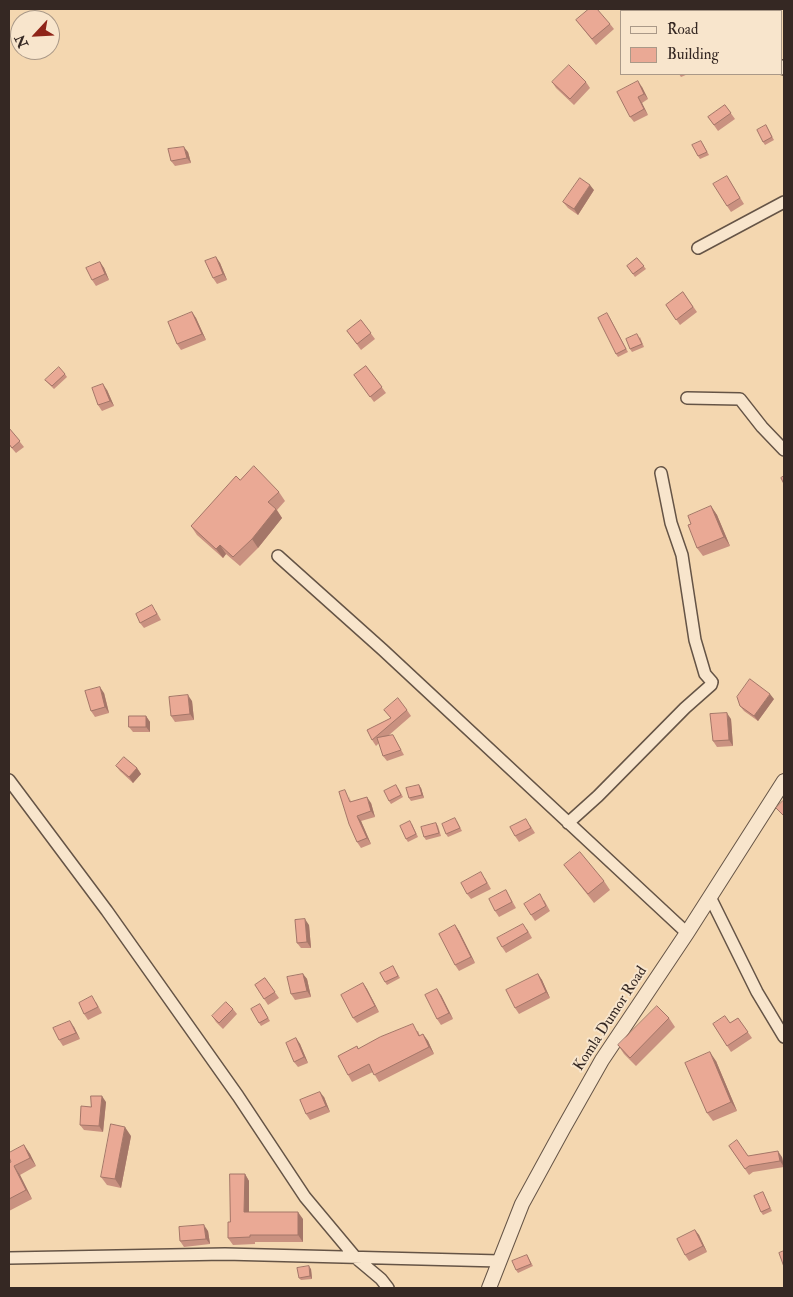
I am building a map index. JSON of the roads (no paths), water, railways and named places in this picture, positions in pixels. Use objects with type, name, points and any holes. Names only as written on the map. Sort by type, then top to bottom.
[{"type":"street","points":[[698,248],[784,202]]},
{"type":"street","points":[[687,398],[740,398],[762,427],[784,450]]},
{"type":"street","points":[[568,823],[598,796],[712,682],[705,674],[695,640],[682,555],[670,523],[662,473]]},
{"type":"street","points":[[278,556],[383,650],[687,933]]},
{"type":"street","points":[[9,780],[107,911],[238,1096],[305,1197],[356,1258],[381,1279],[388,1288]]},
{"type":"street","name":"Komla Dumor Road","points":[[489,1288],[522,1204],[602,1060],[687,933],[784,781]]},
{"type":"street","points":[[710,897],[757,992],[784,1037]]},
{"type":"street","points":[[9,1258],[225,1254],[500,1261]]}]
